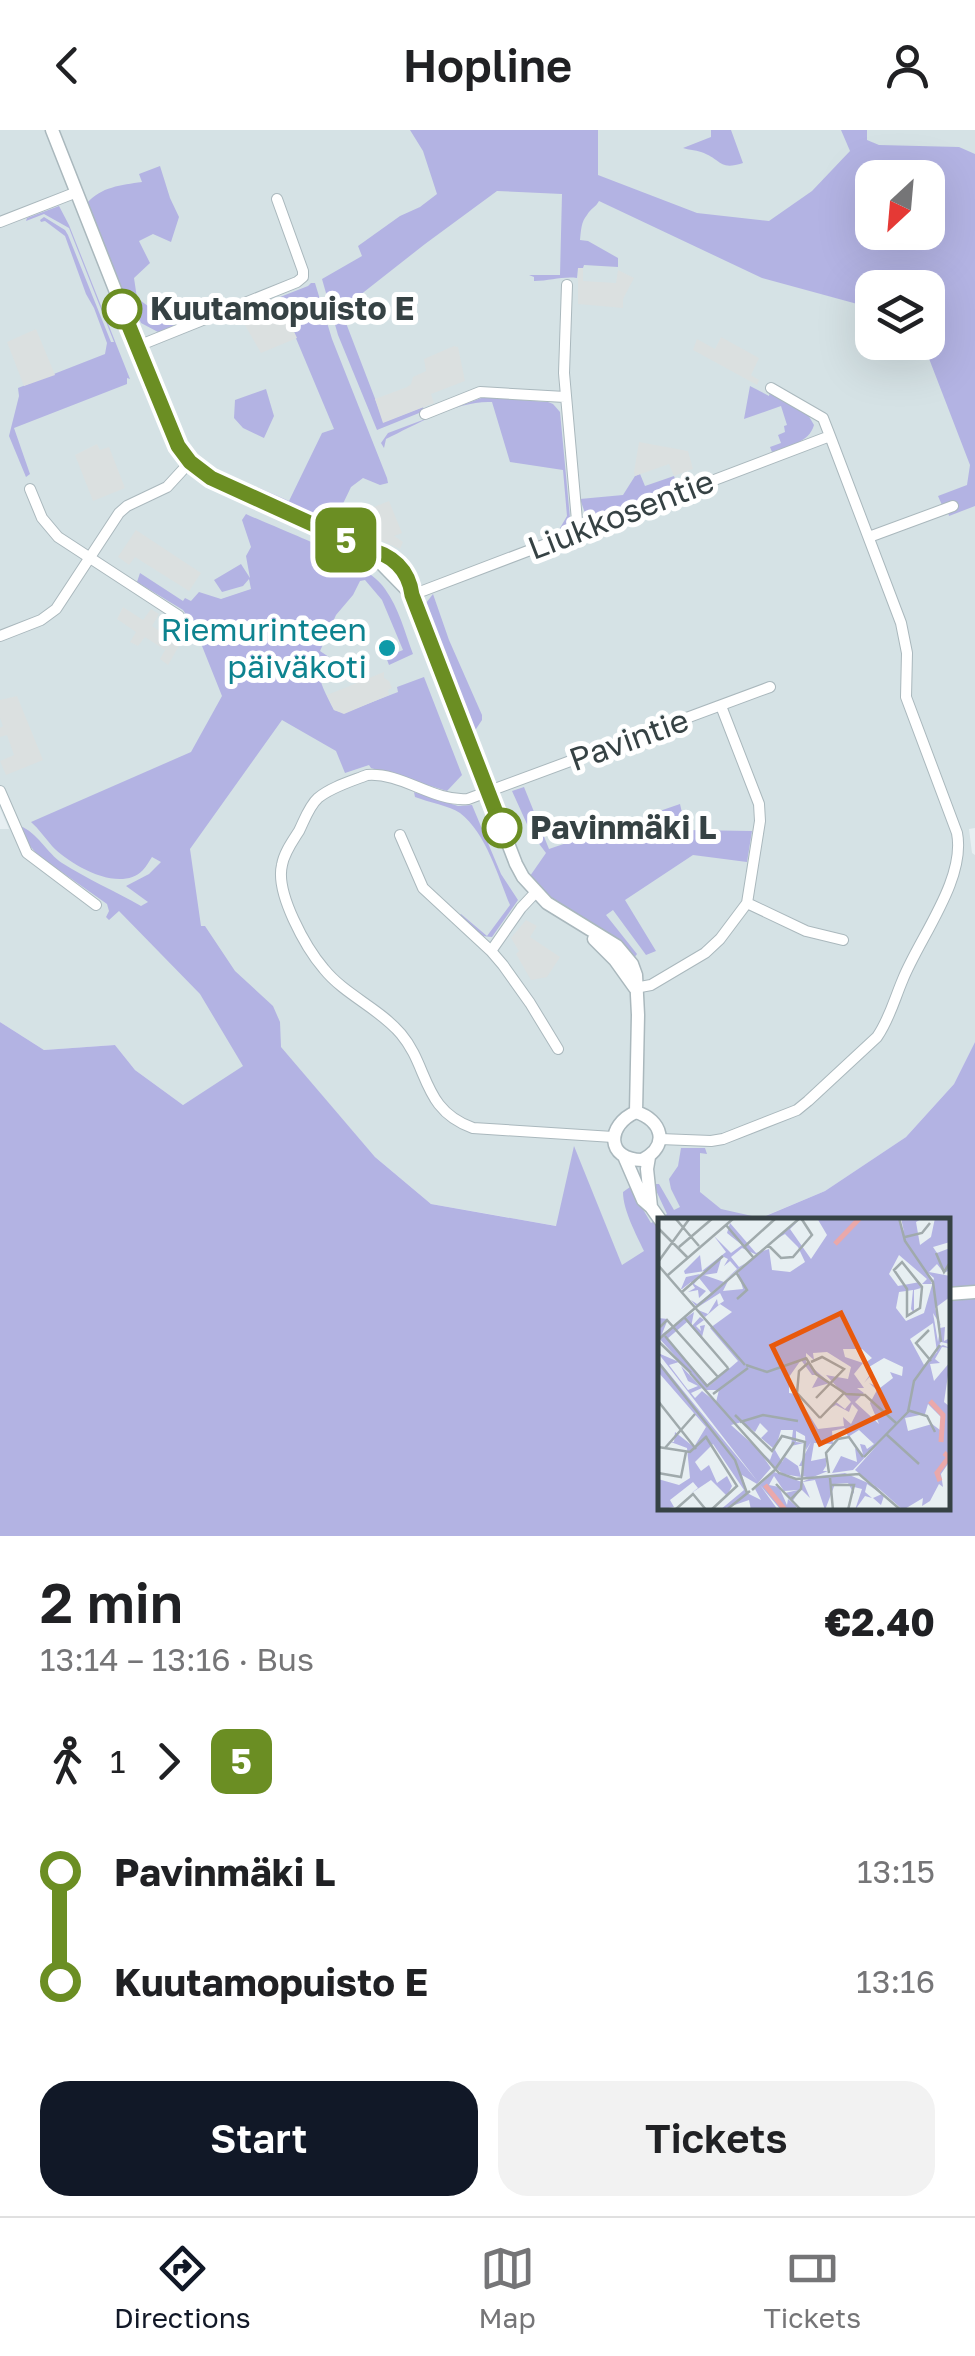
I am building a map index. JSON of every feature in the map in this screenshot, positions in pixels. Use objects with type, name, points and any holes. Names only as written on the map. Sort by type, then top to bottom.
[{"type":"street","points":[[52,130],[172,434],[190,462],[211,478],[381,552],[402,568],[516,864],[536,892],[626,954],[636,975],[636,1112]]},
{"type":"street","points":[[0,222],[76,192]]},
{"type":"street","points":[[138,346],[248,303],[303,276],[276,198]]},
{"type":"street","points":[[568,285],[565,396],[578,532]]},
{"type":"street","points":[[660,1139],[723,1139],[797,1110],[877,1037],[952,879],[960,847],[906,698],[905,639],[823,418],[772,388]]},
{"type":"street","points":[[425,414],[480,392],[565,396]]},
{"type":"street","name":"Liukkosentie","points":[[412,595],[830,436]]},
{"type":"street","points":[[0,636],[49,616],[119,513],[166,487],[190,462]]},
{"type":"street","points":[[30,489],[48,528],[179,616]]},
{"type":"street","points":[[870,537],[953,506]]},
{"type":"street","name":"Pavintie","points":[[613,1138],[474,1128],[462,1124],[440,1106],[403,1036],[324,969],[286,904],[280,882],[285,854],[320,796],[347,783],[374,774],[457,800],[468,799],[770,686]]},
{"type":"street","points":[[635,988],[657,982],[705,953],[747,902],[760,822],[759,804],[720,706]]},
{"type":"street","points":[[0,791],[27,853],[96,905]]},
{"type":"street","points":[[400,836],[423,888],[491,951],[530,1003],[558,1050]]},
{"type":"street","points":[[491,951],[520,908],[536,892]]},
{"type":"street","points":[[747,902],[806,931],[843,940]]},
{"type":"street","points":[[624,1156],[636,1160],[655,1151],[660,1139],[656,1125],[642,1114],[636,1112],[624,1118],[613,1138],[643,1200],[659,1218]]},
{"type":"street","points":[[649,1156],[651,1207]]},
{"type":"street","points":[[950,1294],[975,1292]]},
{"type":"shaded area","points":[[0,130],[975,130],[975,828],[969,829],[975,855],[975,1042],[954,1084],[906,1137],[825,1191],[760,1218],[658,1218],[658,1254],[622,1266],[574,1148],[557,1226],[431,1204],[375,1157],[280,1047],[183,1105],[135,1070],[115,1045],[44,1050],[0,1022],[0,829],[9,829],[0,808]]},
{"type":"shaded area","points":[[410,130],[598,130],[598,175],[697,213],[769,221],[812,191],[850,151],[841,130],[867,130],[867,140],[879,145],[959,147],[975,154],[975,506],[949,516],[946,504],[942,505],[938,496],[967,485],[970,465],[930,360],[945,360],[945,270],[855,270],[855,303],[762,278],[599,201],[584,221],[580,240],[618,258],[618,267],[584,265],[578,268],[577,278],[534,281],[529,275],[560,275],[562,194],[497,191],[341,310],[384,422],[423,407],[424,411],[377,430],[338,335],[322,279],[362,256],[358,246],[437,194],[423,151]]},
{"type":"shaded area","points":[[711,130],[731,130],[743,163],[724,165],[701,152],[683,148],[711,137]]},
{"type":"shaded area","points":[[160,166],[179,217],[171,242],[153,234],[139,241],[150,263],[134,278],[137,298],[152,309],[160,306],[174,326],[158,332],[141,323],[130,298],[123,293],[87,203],[105,190],[142,182],[139,174]]},
{"type":"shaded area","points":[[59,206],[69,225],[130,379],[127,378],[127,384],[14,428],[30,474],[26,477],[9,436],[18,388],[105,354],[107,343],[65,236],[41,222],[44,217],[68,235],[114,342],[69,228],[44,214],[26,221]]},
{"type":"shaded area","points":[[578,268],[583,268],[583,281],[616,283],[618,270],[634,278],[623,299],[623,308],[578,304]]},
{"type":"shaded area","points":[[315,283],[332,339],[387,478],[388,483],[380,485],[363,478],[351,487],[338,514],[348,520],[346,525],[365,534],[363,540],[255,492],[257,487],[289,501],[322,433],[334,429],[282,305],[242,320],[239,313]]},
{"type":"shaded area","points":[[282,305],[297,338],[261,353],[242,320]]},
{"type":"shaded area","points":[[36,329],[55,375],[24,386],[7,342]]},
{"type":"shaded area","points":[[721,337],[759,358],[751,375],[759,380],[757,385],[693,350],[697,339],[715,349]]},
{"type":"shaded area","points":[[458,347],[465,381],[431,394],[434,403],[383,423],[375,399],[407,387],[413,377],[426,371],[424,359]]},
{"type":"shaded area","points":[[750,386],[769,396],[770,392],[807,413],[814,425],[808,436],[772,452],[770,447],[781,443],[778,435],[785,432],[787,425],[781,406],[744,419]]},
{"type":"shaded area","points":[[266,389],[274,416],[264,438],[243,428],[234,418],[235,400]]},
{"type":"shaded area","points":[[484,397],[553,404],[560,412],[570,518],[563,530],[560,528],[567,516],[563,470],[510,462],[492,402],[454,408]]},
{"type":"shaded area","points":[[435,415],[386,439],[384,448],[381,443],[388,433]]},
{"type":"shaded area","points":[[639,442],[688,451],[693,469],[674,476],[669,464],[635,476]]},
{"type":"shaded area","points":[[97,444],[100,450],[109,447],[125,488],[93,501],[75,455]]},
{"type":"shaded area","points":[[640,474],[645,486],[674,476],[678,488],[597,518],[585,513],[580,499],[623,495]]},
{"type":"shaded area","points":[[389,501],[402,533],[394,536],[403,542],[400,549],[346,525],[348,520],[359,524],[366,510]]},
{"type":"shaded area","points":[[246,514],[321,547],[375,578],[398,612],[413,654],[389,665],[386,657],[403,650],[382,600],[365,580],[360,581],[336,615],[320,651],[329,657],[318,666],[323,688],[334,710],[344,713],[398,692],[397,687],[424,677],[462,775],[447,791],[369,765],[345,773],[336,751],[282,720],[190,849],[201,926],[205,926],[235,971],[273,1006],[280,1022],[281,1047],[375,1157],[431,1204],[556,1226],[574,1146],[622,1265],[644,1251],[623,1192],[630,1187],[651,1223],[658,1219],[658,1511],[950,1511],[950,1218],[761,1218],[825,1191],[906,1137],[954,1084],[975,1042],[975,1536],[0,1536],[0,1022],[44,1050],[115,1045],[135,1070],[183,1105],[243,1066],[200,994],[119,911],[109,920],[107,904],[39,856],[27,843],[20,826],[72,869],[141,906],[148,902],[126,886],[149,874],[161,862],[152,857],[133,877],[96,874],[60,853],[31,822],[191,752],[222,696],[194,626],[183,610],[137,582],[140,573],[183,601],[191,601],[199,592],[221,599],[251,589],[249,579],[243,586],[222,592],[214,580],[241,564],[250,578],[246,556],[251,547],[242,520]]},
{"type":"shaded area","points":[[136,530],[201,573],[189,591],[135,557],[129,565],[118,557]]},
{"type":"shaded area","points":[[433,594],[482,715],[474,732],[470,732],[425,615],[426,603]]},
{"type":"shaded area","points":[[123,607],[143,620],[151,609],[159,614],[152,626],[171,639],[176,633],[184,637],[168,665],[160,659],[165,650],[145,637],[138,646],[130,642],[136,632],[117,619]]},
{"type":"shaded area","points":[[384,672],[392,688],[389,695],[344,714],[334,710],[327,695]]},
{"type":"shaded area","points":[[17,696],[43,760],[6,775],[0,761],[14,755],[7,735],[0,737],[0,700]]},
{"type":"shaded area","points":[[524,787],[549,849],[680,804],[686,830],[752,831],[747,862],[693,855],[625,900],[656,951],[646,955],[613,910],[606,915],[637,954],[634,958],[620,942],[557,902],[530,876],[546,853],[531,833],[512,791]]},
{"type":"shaded area","points":[[414,792],[458,806],[472,805],[501,874],[518,900],[492,937],[482,936],[459,916],[487,936],[510,905],[484,843],[460,813],[415,797]]},
{"type":"shaded area","points":[[526,920],[537,926],[530,937],[560,957],[547,977],[531,980],[516,954],[519,951],[511,938]]},
{"type":"shaded area","points":[[681,1148],[705,1148],[707,1154],[700,1153],[700,1192],[721,1209],[761,1218],[660,1218],[667,1214],[653,1184],[659,1184],[674,1210],[680,1207],[669,1179],[678,1166]]},
{"type":"bus line","name":"5","points":[[122,309],[172,434],[190,462],[211,478],[381,552],[407,575],[502,828]]},
{"type":"place","name":"Kuutamopuisto E","points":[[122,309]]},
{"type":"place","name":"Riemurinteen päiväkoti","points":[[387,648]]},
{"type":"place","name":"Pavinmäki L","points":[[502,828]]}]
